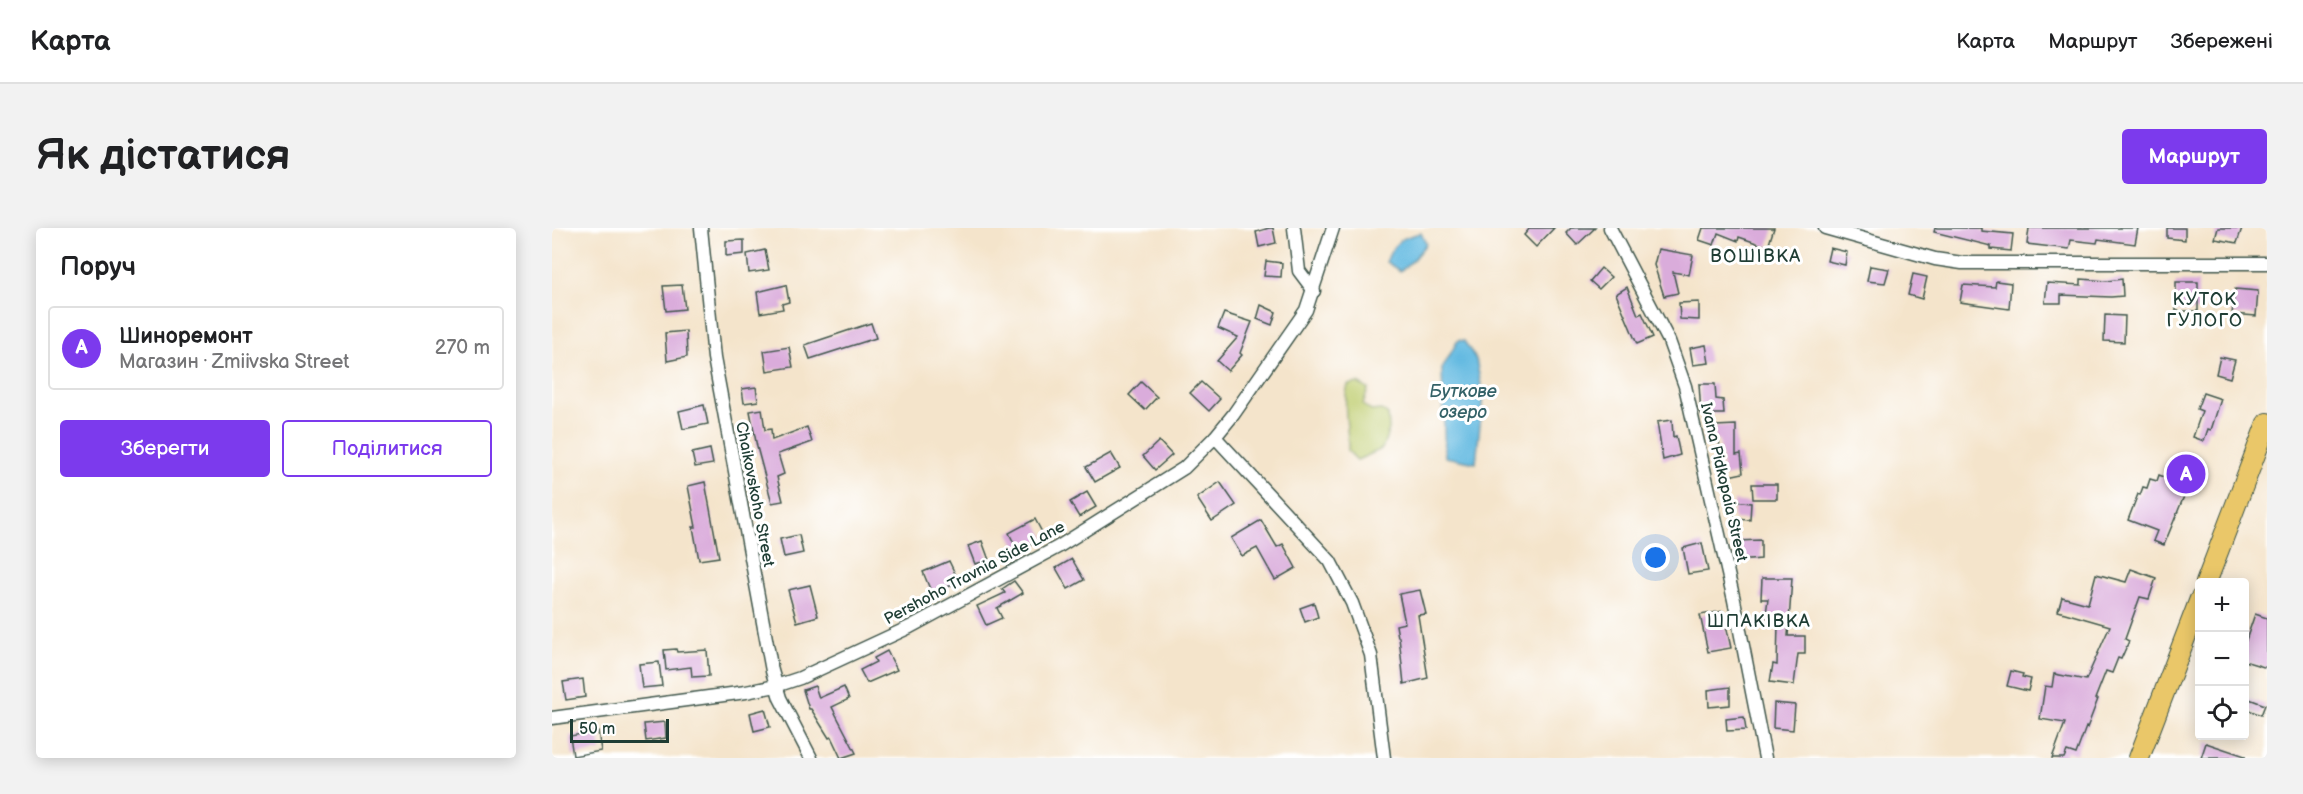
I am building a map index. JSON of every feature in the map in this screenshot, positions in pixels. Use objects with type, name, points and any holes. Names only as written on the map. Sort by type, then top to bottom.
[{"type":"main road","points":[[2208,578],[2267,423]]},
{"type":"main road","points":[[2139,758],[2195,611]]},
{"type":"street","name":"Chaikovskoho Street","points":[[701,228],[714,357],[776,686],[811,758]]},
{"type":"street","points":[[1294,228],[1299,271],[1314,291]]},
{"type":"street","name":"Pershoho Travnia Side Lane","points":[[552,718],[776,686],[814,672],[896,634],[1058,547],[1178,472],[1215,437],[1306,310],[1333,228]]},
{"type":"street","name":"Ivana Pidkopaia Street","points":[[1610,228],[1670,341],[1685,386],[1734,600],[1765,758]]},
{"type":"street","points":[[1825,228],[1935,259],[1962,263],[2267,263]]},
{"type":"street","points":[[1215,437],[1330,561],[1347,593],[1371,655],[1384,758]]},
{"type":"green space","name":"Буткове озеро","points":[[1358,383],[1368,389],[1363,405],[1371,411],[1381,410],[1388,415],[1389,429],[1382,449],[1357,460],[1348,451],[1346,393],[1348,385]]},
{"type":"water","points":[[1421,233],[1426,244],[1400,271],[1386,262],[1399,242],[1408,236]]},
{"type":"water","name":"Буткове озеро","points":[[1458,340],[1464,341],[1476,359],[1483,395],[1476,463],[1445,457],[1442,369]]},
{"type":"building","points":[[1273,228],[1276,243],[1259,247],[1256,232]]},
{"type":"building","points":[[1530,228],[1554,228],[1536,247],[1524,235]]},
{"type":"building","points":[[1571,228],[1595,228],[1577,245],[1566,233]]},
{"type":"building","points":[[1703,228],[1774,228],[1768,247],[1739,237],[1738,241],[1718,233],[1714,245],[1699,240]]},
{"type":"building","points":[[1935,228],[1981,228],[1981,231],[2013,234],[2011,251],[1991,249],[1991,246],[1934,232]]},
{"type":"building","points":[[2029,228],[2138,228],[2135,244],[2098,239],[2097,243],[2071,240],[2069,249],[2027,244]]},
{"type":"building","points":[[2167,228],[2185,228],[2185,240],[2167,238]]},
{"type":"building","points":[[2218,228],[2242,228],[2237,243],[2215,239]]},
{"type":"building","points":[[744,240],[744,254],[726,256],[726,241]]},
{"type":"building","points":[[1830,248],[1847,252],[1845,265],[1827,261]]},
{"type":"building","points":[[1658,249],[1693,255],[1689,275],[1673,272],[1678,293],[1664,296],[1654,265]]},
{"type":"building","points":[[765,250],[769,270],[749,273],[747,254]]},
{"type":"building","points":[[1266,261],[1282,263],[1281,277],[1264,276]]},
{"type":"building","points":[[1870,266],[1889,269],[1885,283],[1867,281]]},
{"type":"building","points":[[1601,268],[1611,277],[1599,289],[1590,281]]},
{"type":"building","points":[[1913,274],[1927,277],[1922,299],[1908,295]]},
{"type":"building","points":[[2081,279],[2107,281],[2122,279],[2123,296],[2061,295],[2061,303],[2045,303],[2047,283],[2081,285]]},
{"type":"building","points":[[1996,281],[2011,283],[2009,309],[1960,302],[1963,285],[1995,287]]},
{"type":"building","points":[[2176,282],[2198,282],[2198,311],[2176,311]]},
{"type":"building","points":[[682,285],[685,309],[666,311],[663,286]]},
{"type":"building","points":[[786,285],[789,302],[782,304],[783,309],[760,313],[757,292]]},
{"type":"building","points":[[1627,287],[1638,315],[1642,313],[1653,337],[1637,344],[1616,294]]},
{"type":"building","points":[[2235,289],[2258,291],[2256,316],[2232,314]]},
{"type":"building","points":[[1699,302],[1699,320],[1680,319],[1679,303]]},
{"type":"building","points":[[1261,305],[1276,312],[1272,325],[1257,319]]},
{"type":"building","points":[[1224,313],[1252,322],[1240,353],[1242,355],[1228,371],[1217,361],[1238,337],[1218,328]]},
{"type":"building","points":[[2105,315],[2125,316],[2124,342],[2104,341]]},
{"type":"building","points":[[871,323],[876,338],[810,359],[805,345]]},
{"type":"building","points":[[686,331],[687,357],[667,361],[665,333]]},
{"type":"building","points":[[1706,345],[1709,363],[1693,365],[1690,348]]},
{"type":"building","points":[[789,347],[793,367],[767,371],[764,351]]},
{"type":"building","points":[[2220,357],[2235,360],[2230,378],[2216,374]]},
{"type":"building","points":[[1141,382],[1157,397],[1145,410],[1129,395]]},
{"type":"building","points":[[1201,382],[1220,399],[1209,411],[1190,393]]},
{"type":"building","points":[[1699,384],[1715,384],[1716,399],[1723,400],[1724,414],[1701,414]]},
{"type":"building","points":[[756,387],[758,401],[744,403],[742,389]]},
{"type":"building","points":[[2203,393],[2221,399],[2211,430],[2208,429],[2204,441],[2193,437],[2202,411],[2197,409]]},
{"type":"building","points":[[704,405],[708,424],[683,429],[679,411]]},
{"type":"building","points":[[762,409],[765,430],[771,429],[772,440],[807,427],[812,442],[778,454],[784,474],[777,477],[783,501],[772,503],[750,411]]},
{"type":"building","points":[[1672,420],[1673,437],[1676,436],[1680,455],[1663,460],[1657,422]]},
{"type":"building","points":[[1736,425],[1736,455],[1741,454],[1743,473],[1724,477],[1719,440],[1714,440],[1715,426]]},
{"type":"building","points":[[1159,441],[1172,455],[1155,470],[1143,456]]},
{"type":"building","points":[[710,449],[713,464],[695,467],[692,453]]},
{"type":"building","points":[[1111,453],[1120,468],[1095,482],[1086,467]]},
{"type":"building","points":[[2182,462],[2196,467],[2164,545],[2153,541],[2157,531],[2128,520],[2138,494],[2140,495],[2143,487],[2147,488],[2150,479],[2157,481],[2159,475],[2175,481]]},
{"type":"building","points":[[705,482],[719,557],[699,560],[693,527],[696,527],[688,486]]},
{"type":"building","points":[[1220,482],[1236,505],[1212,521],[1197,498]]},
{"type":"building","points":[[1752,484],[1777,484],[1777,499],[1753,499]]},
{"type":"building","points":[[1087,492],[1096,507],[1079,517],[1070,502]]},
{"type":"building","points":[[1734,501],[1751,503],[1750,520],[1734,519]]},
{"type":"building","points":[[1035,519],[1045,538],[1018,551],[1009,533]]},
{"type":"building","points":[[1261,520],[1277,547],[1283,544],[1296,568],[1275,580],[1257,548],[1242,556],[1231,538]]},
{"type":"building","points":[[799,535],[803,553],[784,557],[780,539]]},
{"type":"building","points":[[1761,540],[1761,559],[1738,561],[1737,541]]},
{"type":"building","points":[[982,541],[989,560],[975,564],[968,546]]},
{"type":"building","points":[[1702,543],[1708,571],[1688,574],[1683,548]]},
{"type":"building","points":[[1072,559],[1084,580],[1068,589],[1056,568]]},
{"type":"building","points":[[949,561],[959,582],[932,594],[923,572]]},
{"type":"building","points":[[2131,569],[2156,578],[2149,599],[2140,597],[2125,639],[2129,641],[2112,673],[2106,671],[2095,699],[2098,699],[2076,754],[2067,751],[2064,758],[2052,758],[2065,723],[2040,719],[2045,686],[2052,687],[2054,674],[2086,680],[2110,626],[2058,611],[2062,597],[2088,604],[2096,574],[2126,582]]},
{"type":"building","points":[[1762,578],[1792,578],[1788,636],[1805,636],[1805,654],[1798,654],[1794,685],[1770,682],[1773,664],[1777,665],[1778,623],[1765,621],[1768,599],[1761,599]]},
{"type":"building","points":[[1014,581],[1023,593],[997,608],[1002,618],[986,625],[977,606],[1005,593],[1002,589]]},
{"type":"building","points":[[810,585],[818,616],[797,622],[788,590]]},
{"type":"building","points":[[1420,590],[1426,614],[1418,615],[1428,678],[1404,684],[1396,625],[1405,623],[1399,594]]},
{"type":"building","points":[[1314,603],[1318,617],[1305,622],[1300,608]]},
{"type":"building","points":[[1723,611],[1731,648],[1708,652],[1700,615]]},
{"type":"building","points":[[2255,614],[2267,618],[2267,668],[2249,663],[2249,631]]},
{"type":"building","points":[[676,649],[677,652],[707,650],[709,676],[692,677],[691,667],[666,670],[664,650]]},
{"type":"building","points":[[887,651],[897,670],[867,683],[860,670],[876,662],[874,658]]},
{"type":"building","points":[[659,662],[662,686],[642,688],[639,664]]},
{"type":"building","points":[[2011,671],[2031,679],[2028,691],[2007,686]]},
{"type":"building","points":[[583,679],[585,697],[566,700],[563,682]]},
{"type":"building","points":[[815,686],[819,698],[844,687],[849,699],[832,707],[856,753],[841,758],[831,737],[829,738],[809,709],[803,690]]},
{"type":"building","points":[[1730,687],[1730,705],[1709,707],[1708,690]]},
{"type":"building","points":[[2249,699],[2265,705],[2261,715],[2249,710]]},
{"type":"building","points":[[1774,703],[1795,705],[1793,730],[1773,728]]},
{"type":"building","points":[[765,709],[770,727],[754,731],[750,713]]},
{"type":"building","points":[[1744,717],[1746,730],[1727,731],[1726,719]]},
{"type":"building","points":[[665,722],[666,738],[646,741],[644,724]]},
{"type":"building","points":[[598,731],[601,751],[573,756],[570,736]]},
{"type":"building","points":[[2206,743],[2245,756],[2245,758],[2201,758]]},
{"type":"place","name":"Шиноремонт","points":[[2186,474]]},
{"type":"district","name":"ВОШІВКА","points":[[1756,256]]},
{"type":"district","name":"КУТОК ГУЛОГО","points":[[2205,310]]},
{"type":"district","name":"ШПАКІВКА","points":[[1759,621]]}]
